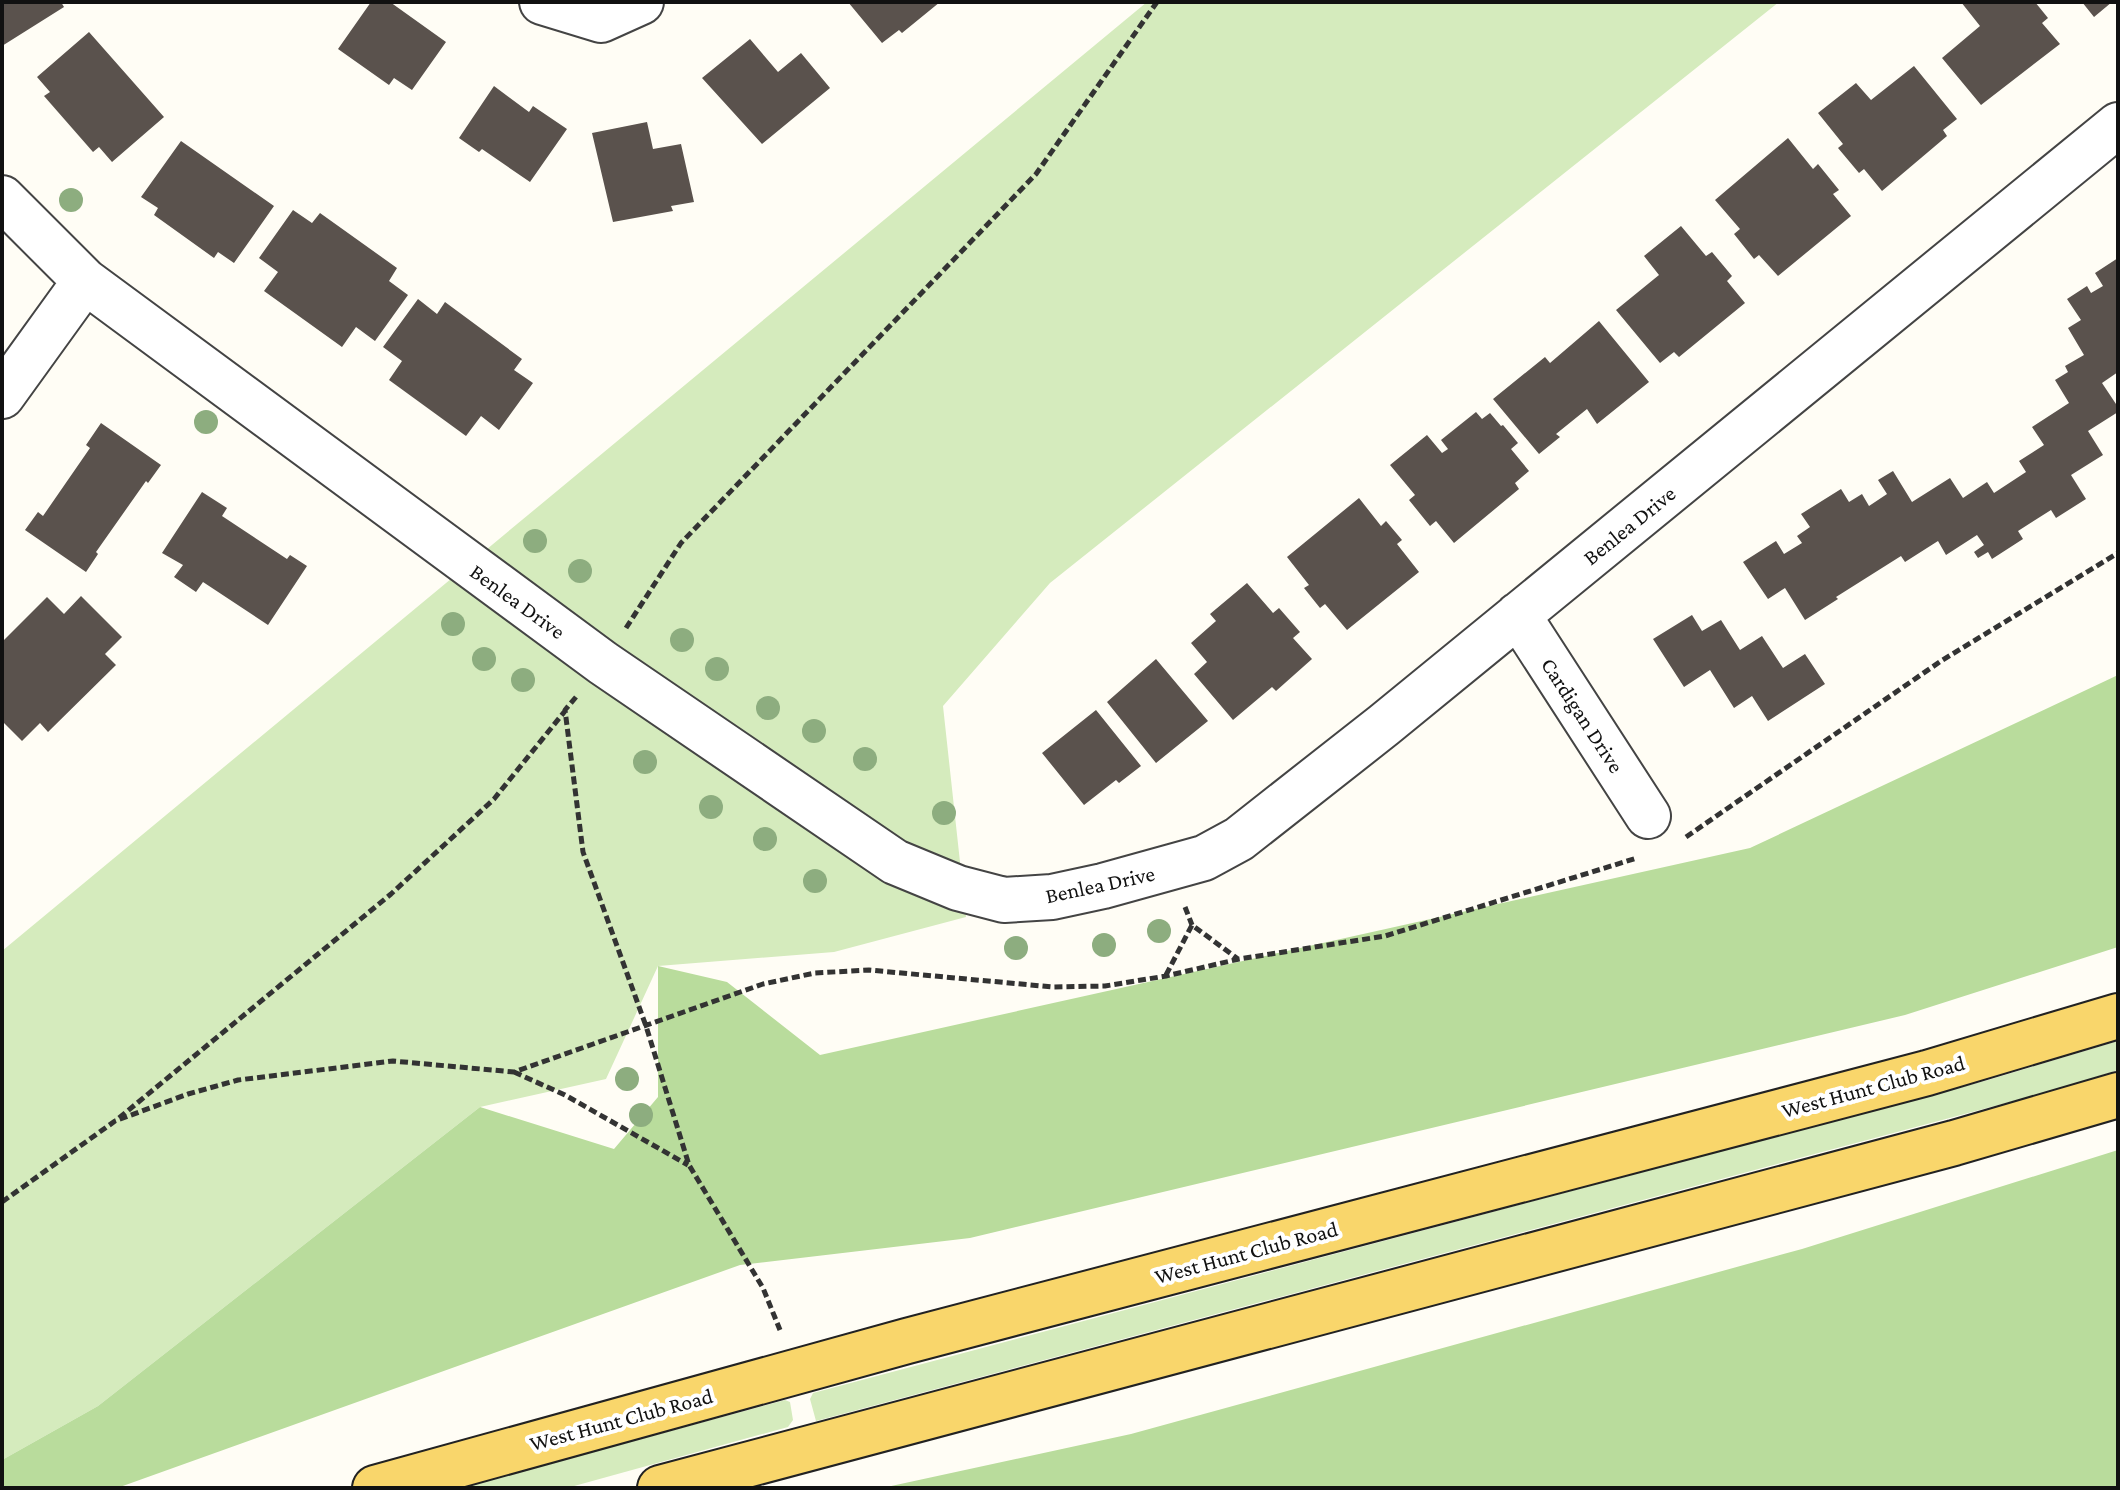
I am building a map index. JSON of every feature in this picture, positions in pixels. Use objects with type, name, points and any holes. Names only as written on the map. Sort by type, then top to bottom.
[{"type":"main road","name":"West Hunt Club Road","points":[[375,1488],[892,1345],[1927,1073],[2118,1016]]},
{"type":"main road","points":[[660,1488],[1938,1147],[2118,1095]]},
{"type":"street","points":[[542,2],[601,20],[641,2]]},
{"type":"street","name":"Benlea Drive","points":[[2,198],[85,281],[603,663],[895,862],[958,888],[1004,900],[1052,897],[1103,886],[1204,858],[1239,839],[2118,125]]},
{"type":"street","points":[[2,396],[85,281]]},
{"type":"street","name":"Cardigan Drive","points":[[1518,615],[1648,816]]},
{"type":"path","points":[[115,1121],[402,884],[494,799],[603,663],[681,543],[1036,174],[1157,2]]},
{"type":"path","points":[[565,710],[583,852],[646,1026],[689,1165],[763,1288],[780,1330]]},
{"type":"path","points":[[1166,976],[1192,925],[1239,959]]},
{"type":"path","points":[[514,1072],[565,1095],[689,1165]]},
{"type":"green space","points":[[1147,2],[1779,2],[1050,583],[943,706],[966,917],[834,952],[658,966],[606,1079],[480,1107],[98,1406],[2,1460],[2,951]]},
{"type":"green space","points":[[2118,675],[2118,947],[1905,1015],[970,1238],[740,1265],[120,1487],[2,1488],[2,1460],[98,1406],[480,1107],[614,1149],[658,1097],[658,966],[727,982],[820,1055],[1750,848]]},
{"type":"green space","points":[[2118,1041],[2118,1070],[2058,1089],[816,1421],[810,1399],[813,1393],[1988,1080]]},
{"type":"green space","points":[[2118,1150],[2118,1488],[882,1488],[1131,1434],[1802,1249]]},
{"type":"green space","points":[[785,1400],[790,1402],[793,1420],[788,1427],[567,1488],[459,1488]]},
{"type":"building","points":[[2,2],[61,2],[64,7],[2,46]]},
{"type":"building","points":[[371,2],[390,2],[446,42],[412,90],[394,78],[389,85],[338,49]]},
{"type":"building","points":[[848,2],[940,2],[902,33],[899,30],[882,43]]},
{"type":"building","points":[[1961,2],[2035,2],[2048,18],[2042,23],[2060,44],[1981,105],[1942,58],[1980,26]]},
{"type":"building","points":[[2082,2],[2112,2],[2094,17]]},
{"type":"building","points":[[89,32],[164,117],[112,162],[99,147],[93,152],[44,96],[50,92],[37,77]]},
{"type":"building","points":[[750,39],[778,72],[801,53],[830,88],[762,144],[702,78]]},
{"type":"building","points":[[1914,66],[1957,119],[1943,130],[1947,136],[1882,191],[1864,169],[1859,173],[1838,148],[1843,144],[1818,113],[1856,83],[1871,100]]},
{"type":"building","points":[[494,86],[529,112],[533,106],[567,129],[530,182],[482,149],[479,152],[459,138]]},
{"type":"building","points":[[647,122],[653,149],[681,144],[694,202],[671,206],[673,211],[613,222],[592,133]]},
{"type":"building","points":[[1788,138],[1813,169],[1818,164],[1839,190],[1833,194],[1851,216],[1778,276],[1759,255],[1754,259],[1734,234],[1740,229],[1715,200]]},
{"type":"building","points":[[181,141],[274,206],[234,263],[218,252],[214,258],[154,215],[158,208],[141,197]]},
{"type":"building","points":[[293,210],[312,223],[320,213],[397,268],[389,281],[408,295],[375,341],[356,327],[342,347],[264,291],[278,272],[259,258]]},
{"type":"building","points":[[1681,226],[1706,256],[1712,252],[1732,276],[1727,281],[1745,303],[1679,357],[1674,352],[1660,363],[1616,310],[1659,275],[1644,256]]},
{"type":"building","points":[[2118,258],[2118,372],[2102,383],[2118,407],[2118,412],[2088,431],[2103,455],[2071,475],[2086,499],[2056,518],[2051,510],[2018,531],[2023,539],[1992,559],[1988,552],[1978,558],[1974,552],[1984,545],[1977,535],[1946,555],[1938,541],[1905,562],[1901,556],[1805,620],[1785,588],[1768,599],[1743,562],[1776,541],[1784,554],[1802,543],[1797,536],[1810,527],[1801,514],[1841,489],[1849,502],[1862,494],[1869,506],[1887,494],[1878,480],[1893,471],[1912,502],[1950,478],[1963,498],[1987,482],[1994,493],[2026,472],[2019,461],[2044,445],[2032,427],[2069,403],[2055,380],[2068,372],[2065,366],[2084,355],[2068,328],[2081,320],[2067,299],[2087,286],[2091,293],[2103,286],[2095,273]]},
{"type":"building","points":[[418,299],[437,314],[445,302],[522,359],[514,370],[533,383],[499,430],[481,416],[466,436],[389,380],[402,361],[383,347]]},
{"type":"building","points":[[1599,321],[1649,382],[1597,424],[1587,409],[1556,434],[1560,437],[1539,454],[1493,399],[1545,357],[1550,363]]},
{"type":"building","points":[[1476,412],[1482,419],[1490,413],[1503,425],[1518,443],[1511,449],[1529,471],[1515,483],[1519,489],[1454,543],[1436,521],[1430,526],[1409,500],[1415,495],[1390,465],[1427,435],[1442,453],[1448,449],[1441,440]]},
{"type":"building","points":[[101,423],[161,465],[148,483],[146,481],[96,552],[98,554],[86,572],[25,530],[38,512],[43,516],[90,448],[86,445]]},
{"type":"building","points":[[202,492],[227,508],[222,516],[287,559],[290,555],[307,566],[268,625],[203,582],[196,592],[174,577],[183,565],[162,553]]},
{"type":"building","points":[[1359,498],[1381,526],[1386,521],[1402,540],[1397,544],[1419,572],[1347,630],[1325,604],[1320,608],[1304,588],[1309,585],[1287,557]]},
{"type":"building","points":[[1247,583],[1273,613],[1279,608],[1300,632],[1293,638],[1312,659],[1276,691],[1272,687],[1233,720],[1194,674],[1207,662],[1191,643],[1216,621],[1210,614]]},
{"type":"building","points":[[81,596],[122,637],[105,654],[116,665],[48,732],[40,723],[22,741],[2,721],[2,642],[47,597],[64,614]]},
{"type":"building","points":[[1692,615],[1702,631],[1721,620],[1740,650],[1762,636],[1783,668],[1805,654],[1825,684],[1768,721],[1752,696],[1734,708],[1710,670],[1684,687],[1653,639]]},
{"type":"building","points":[[1156,659],[1208,721],[1156,763],[1107,702]]},
{"type":"building","points":[[1096,710],[1141,766],[1119,783],[1116,780],[1084,805],[1042,753]]}]
